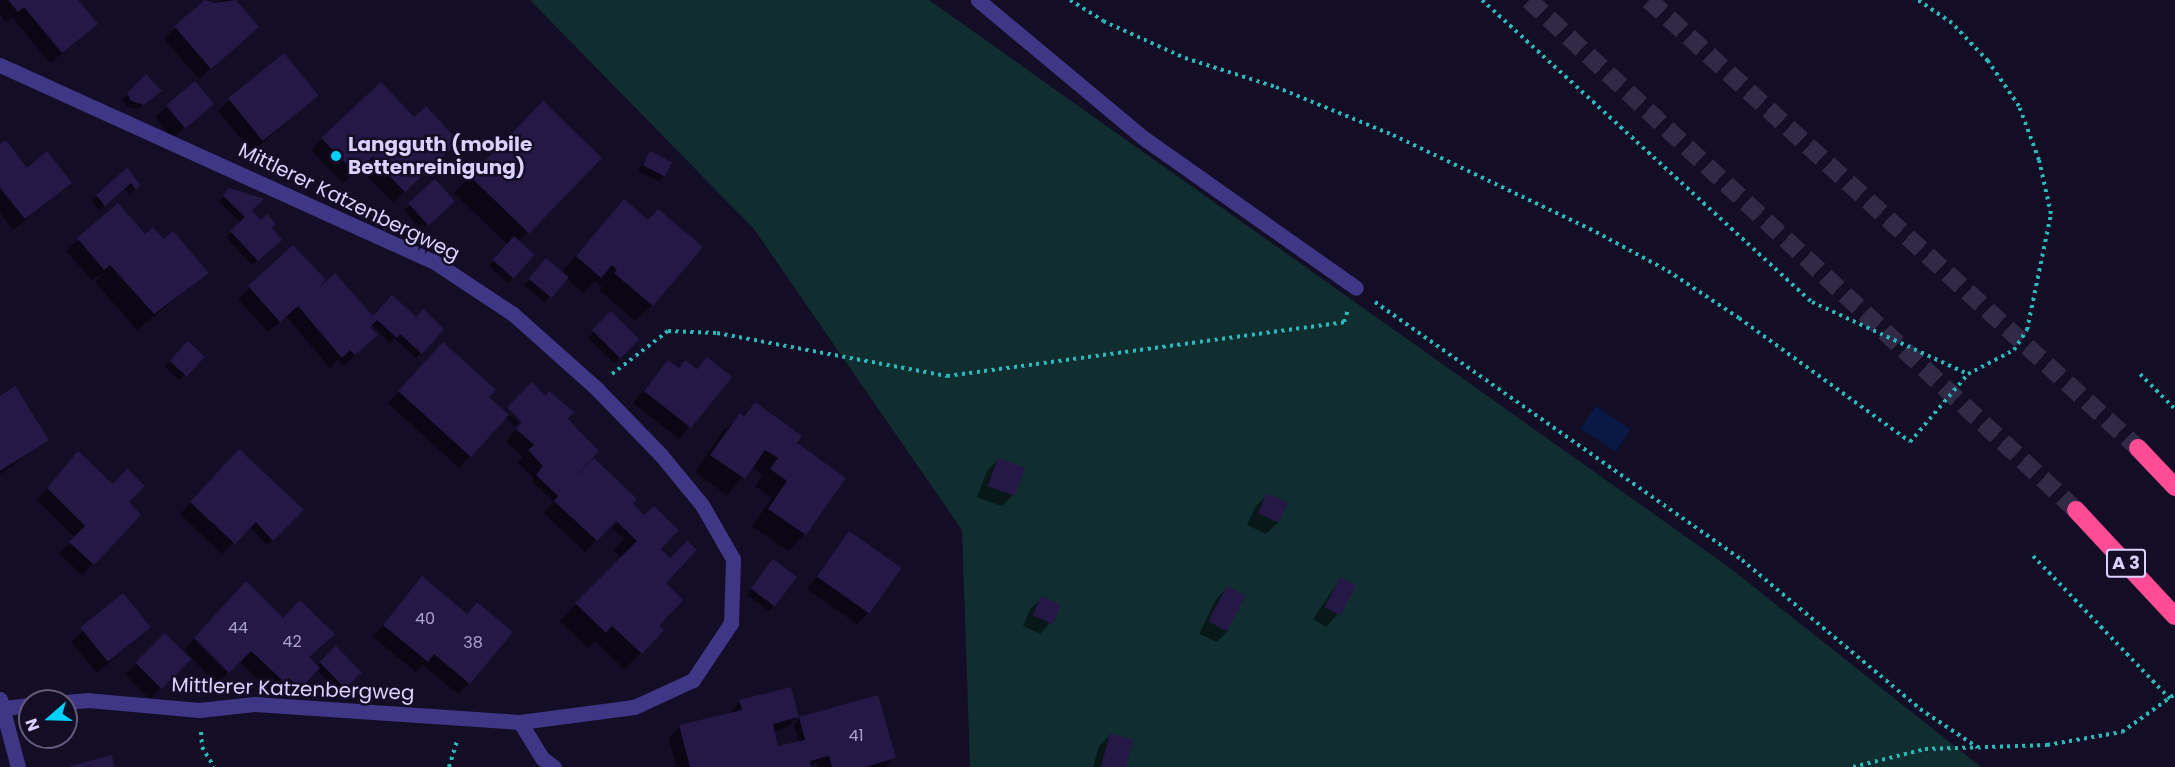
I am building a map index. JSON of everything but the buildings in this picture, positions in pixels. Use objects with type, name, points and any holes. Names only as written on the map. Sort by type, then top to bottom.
[{"type":"highway","points":[[2138,448],[2175,487]]},
{"type":"highway","name":"A 3","points":[[2076,510],[2175,616]]},
{"type":"street","points":[[978,0],[1144,139],[1356,288]]},
{"type":"street","name":"Mittlerer Katzenbergweg","points":[[0,65],[433,261],[513,314],[596,388],[661,455],[702,505],[733,559],[731,623],[693,680],[634,707],[520,722],[255,705],[198,710],[78,701]]},
{"type":"street","points":[[18,704],[2,703],[18,767]]},
{"type":"street","points":[[520,722],[542,758],[554,767]]},
{"type":"path","points":[[1070,0],[1103,21],[1185,58],[1276,87],[1382,131],[1596,232],[1668,271],[1730,312],[1910,442],[1968,374],[2014,350],[2027,330],[2051,214],[2039,160],[2019,106],[1988,61],[1952,23],[1918,0]]},
{"type":"path","points":[[1482,0],[1812,302],[1968,374]]},
{"type":"path","points":[[596,388],[668,331],[717,333],[947,376],[1344,322],[1356,288],[1742,560],[1920,710],[1977,747]]},
{"type":"path","points":[[2140,374],[2175,409]]},
{"type":"path","points":[[2033,556],[2170,699]]},
{"type":"path","points":[[1853,767],[1925,749],[2047,745],[2122,732],[2175,694]]},
{"type":"path","points":[[198,710],[202,747],[214,767]]},
{"type":"green space","points":[[530,0],[929,0],[1730,568],[1981,767],[970,767],[962,530],[754,229]]},
{"type":"water","points":[[1596,406],[1631,429],[1616,452],[1581,428]]},
{"type":"tunnel","points":[[1529,0],[2076,510]]},
{"type":"tunnel","points":[[1649,0],[2138,448]]},
{"type":"place","name":"Langguth (mobile Bettenreinigung)","points":[[336,156]]}]
